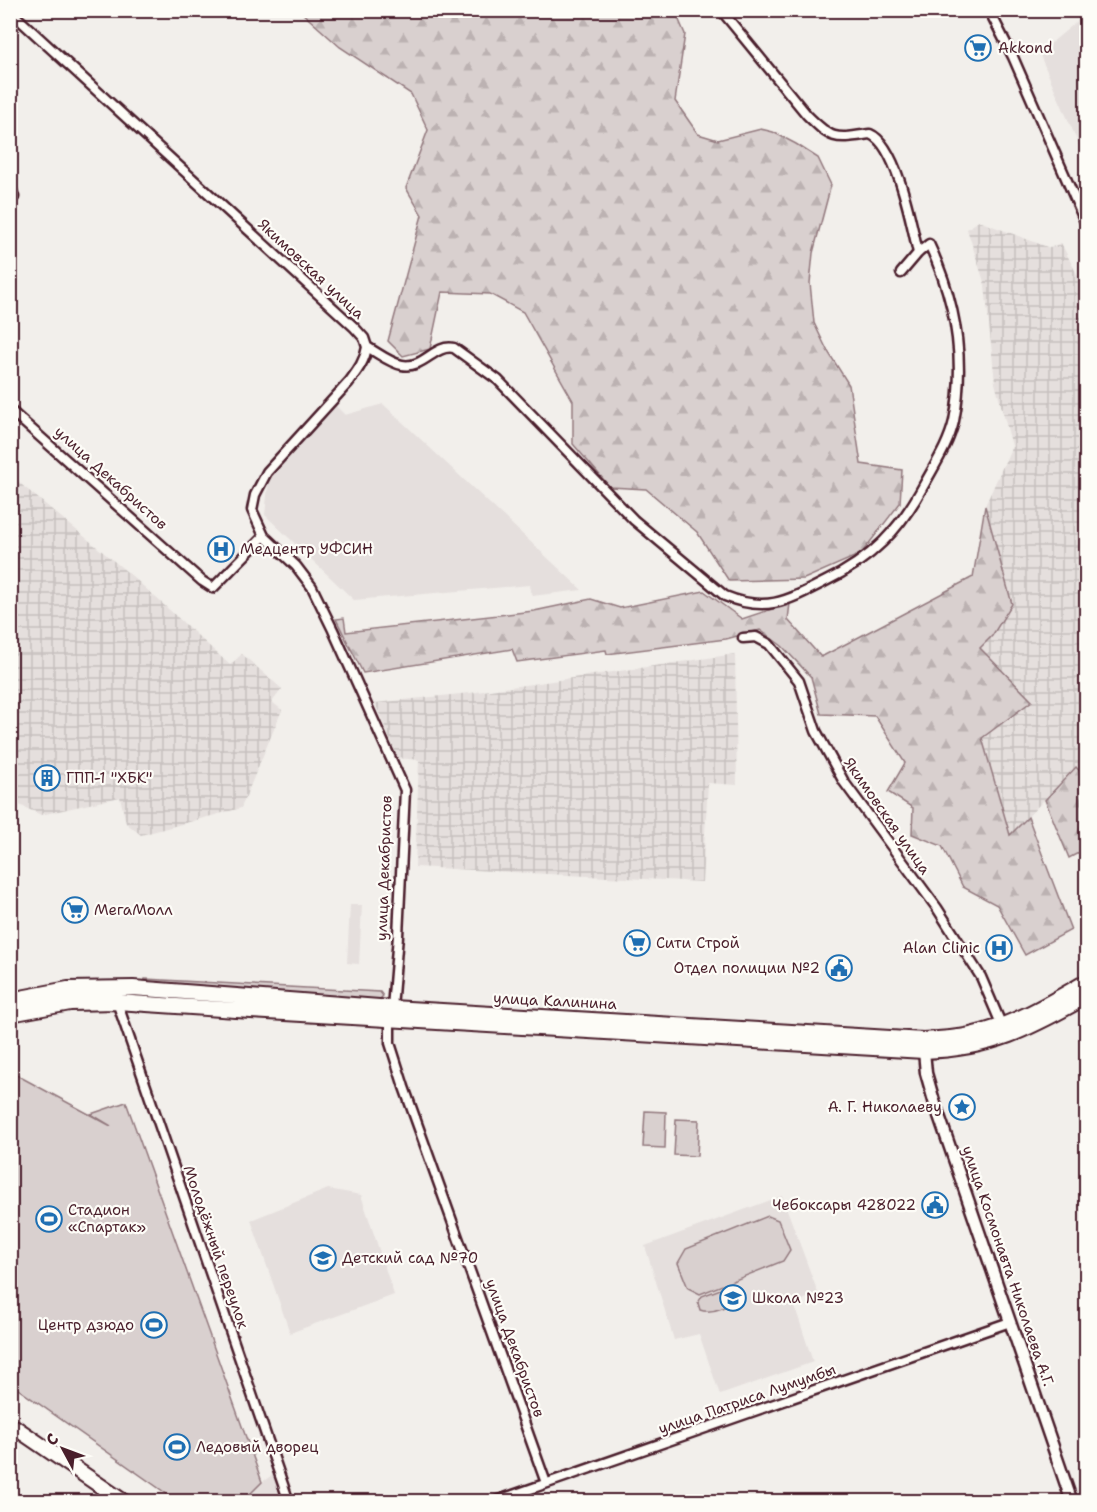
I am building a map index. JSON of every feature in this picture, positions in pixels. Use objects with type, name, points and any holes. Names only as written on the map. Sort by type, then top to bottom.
[{"type":"main road","name":"улица Калинина","points":[[923,1046],[1002,1026],[1086,982]]},
{"type":"main road","name":"улица Калинина","points":[[10,1000],[68,989],[108,988],[391,1014]]},
{"type":"main road","name":"улица Калинина","points":[[10,1014],[70,1003],[117,1002],[391,1014],[923,1046],[955,1050],[1006,1038],[1086,997]]},
{"type":"main road","points":[[10,1424],[111,1502]]},
{"type":"main road","points":[[10,1434],[124,1502]]},
{"type":"street","points":[[721,10],[807,115],[822,130],[832,137],[842,138],[874,135],[886,150],[906,195],[918,253],[901,273]]},
{"type":"street","points":[[988,10],[1013,57],[1086,224]]},
{"type":"street","name":"Якимовская улица","points":[[10,11],[354,327],[364,338],[367,347],[402,365],[413,365],[425,361],[440,349],[454,348],[498,380],[634,520],[725,596],[742,603],[760,605],[781,602],[850,570],[888,538],[912,507],[944,450],[954,422],[958,386],[959,346],[956,318],[942,271],[929,244],[918,253]]},
{"type":"street","points":[[10,184],[14,197],[10,201]]},
{"type":"street","points":[[264,536],[252,510],[261,482],[278,458],[349,382],[360,367],[367,347]]},
{"type":"street","name":"улица Декабристов","points":[[10,410],[202,581],[213,588],[264,536],[306,578],[333,630],[405,790],[390,1043],[546,1483]]},
{"type":"street","name":"Якимовская улица","points":[[743,638],[756,636],[769,644],[799,681],[816,731],[843,782],[937,908],[981,977],[1002,1026]]},
{"type":"street","name":"Молодёжный переулок","points":[[117,1002],[289,1502]]},
{"type":"street","name":"улица Космонавта Николаева А.Г.","points":[[923,1046],[926,1073],[934,1101],[1072,1502]]},
{"type":"street","name":"улица Патриса Лумумбы","points":[[493,1502],[1010,1322]]},
{"type":"shaded area","points":[[1086,14],[1086,161],[1039,53]]},
{"type":"shaded area","points":[[979,221],[1050,248],[1061,243],[1084,288],[1086,287],[1086,778],[1075,768],[1010,835],[982,738],[980,648],[992,636],[1012,604],[985,506],[1012,446],[995,383],[985,285],[967,229]]},
{"type":"shaded area","points":[[383,404],[582,590],[532,596],[530,585],[354,600],[265,515],[269,477],[336,406],[345,415]]},
{"type":"shaded area","points":[[11,476],[132,576],[230,665],[242,654],[282,689],[272,702],[282,710],[241,808],[141,835],[126,823],[120,797],[41,815],[11,801]]},
{"type":"shaded area","points":[[735,654],[737,785],[708,783],[702,882],[415,867],[419,760],[398,758],[375,703],[470,693]]},
{"type":"shaded area","points":[[350,905],[362,905],[359,964],[347,963]]},
{"type":"shaded area","name":"Детский сад №70","points":[[328,1189],[361,1195],[394,1295],[290,1333],[251,1220]]},
{"type":"shaded area","name":"Школа №23","points":[[782,1196],[818,1293],[794,1304],[813,1362],[720,1395],[699,1334],[674,1340],[645,1246]]},
{"type":"shaded area","points":[[274,1474],[283,1501],[243,1502],[262,1482]]},
{"type":"green space","points":[[300,11],[675,11],[685,34],[675,101],[698,134],[718,140],[761,129],[773,132],[818,158],[831,185],[813,253],[810,283],[814,323],[827,350],[849,385],[861,464],[902,470],[900,503],[861,554],[804,579],[729,581],[697,532],[646,489],[610,487],[573,444],[573,401],[523,312],[490,294],[442,292],[430,349],[403,356],[388,341],[422,215],[406,188],[428,130],[411,94],[340,47]]},
{"type":"green space","points":[[985,506],[1012,604],[992,636],[980,648],[1032,701],[982,738],[1010,835],[1028,817],[1071,930],[1025,955],[997,905],[963,887],[942,846],[912,834],[913,808],[888,792],[905,763],[875,716],[821,714],[811,677],[782,646],[760,630],[726,639],[607,654],[606,650],[517,662],[512,649],[363,673],[336,619],[344,618],[346,632],[534,611],[591,599],[620,608],[704,591],[742,619],[790,603],[788,620],[821,657],[973,577]]},
{"type":"green space","points":[[1076,767],[1086,778],[1086,849],[1069,858],[1045,800]]},
{"type":"green space","points":[[145,979],[380,992],[383,996],[379,1000],[148,986],[143,983]]},
{"type":"green space","points":[[11,1072],[111,1126],[91,1114],[126,1102],[262,1482],[243,1501],[177,1501],[11,1384]]},
{"type":"green space","points":[[645,1111],[666,1112],[665,1148],[643,1147]]},
{"type":"green space","points":[[676,1119],[699,1120],[697,1156],[674,1155]]},
{"type":"green space","points":[[768,1216],[778,1220],[790,1250],[783,1261],[700,1294],[688,1288],[678,1263],[686,1249]]},
{"type":"green space","points":[[723,1288],[729,1289],[735,1295],[730,1303],[715,1310],[700,1310],[698,1303],[702,1296]]},
{"type":"place","name":"Akkond","points":[[978,48]]},
{"type":"place","name":"Медцентр УФСИН","points":[[221,549]]},
{"type":"place","name":"ГПП-1 \"ХБК\"","points":[[47,778]]},
{"type":"place","name":"МегаМолл","points":[[75,910]]},
{"type":"place","name":"Сити Строй","points":[[637,943]]},
{"type":"place","name":"Alan Clinic","points":[[999,948]]},
{"type":"place","name":"Отдел полиции №2","points":[[839,968]]},
{"type":"place","name":"А. Г. Николаеву","points":[[962,1107]]},
{"type":"place","name":"Чебоксары 428022","points":[[935,1205]]},
{"type":"place","name":"Стадион «Спартак»","points":[[49,1219]]},
{"type":"place","name":"Детский сад №70","points":[[323,1258]]},
{"type":"place","name":"Школа №23","points":[[733,1298]]},
{"type":"place","name":"Центр дзюдо","points":[[154,1325]]},
{"type":"place","name":"Ледовый дворец","points":[[177,1447]]}]
